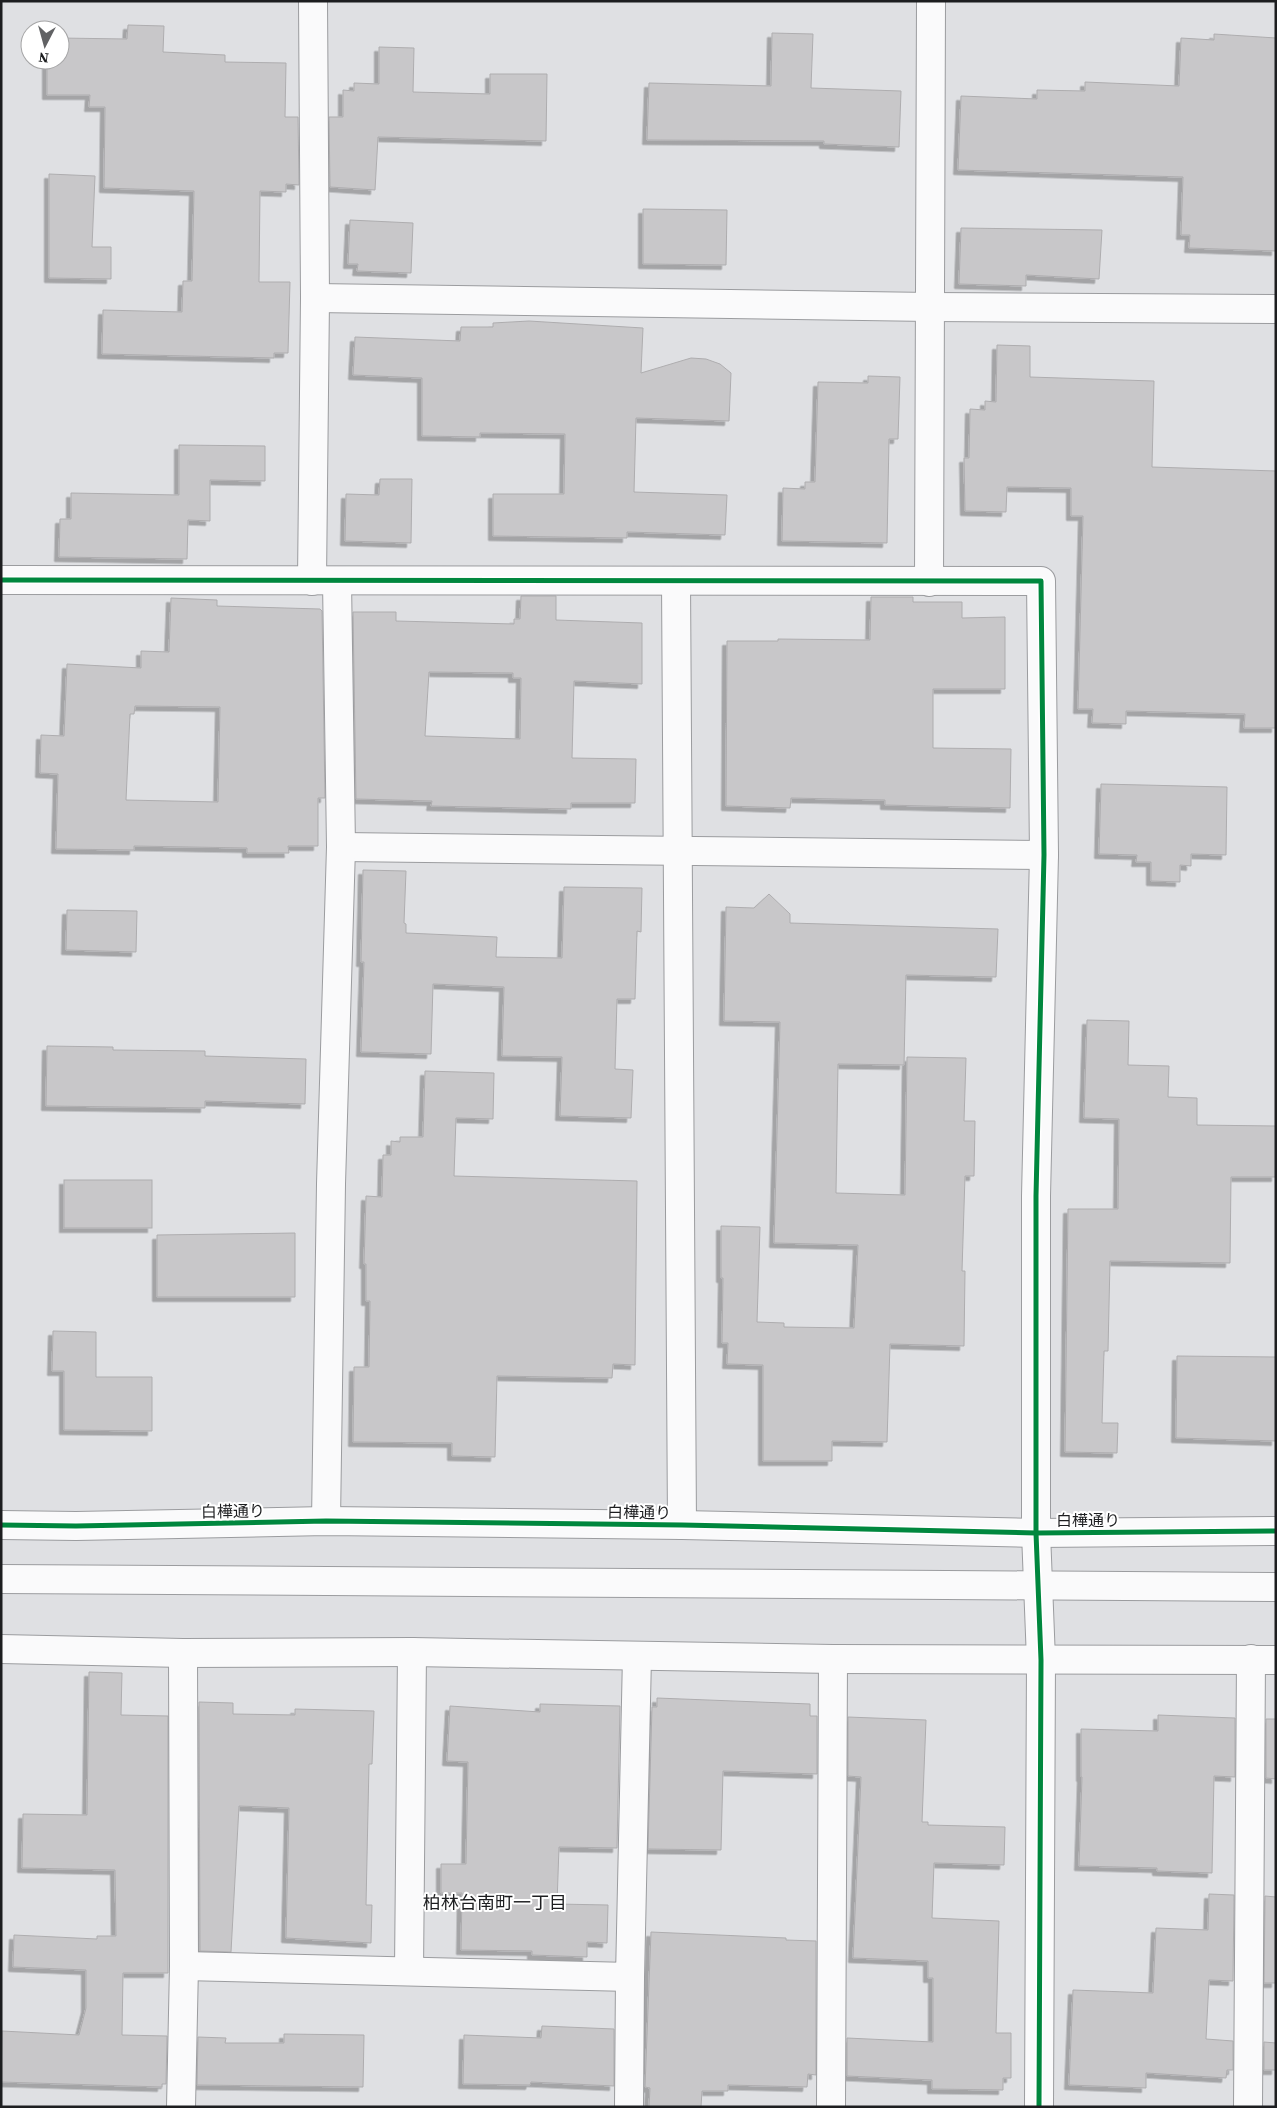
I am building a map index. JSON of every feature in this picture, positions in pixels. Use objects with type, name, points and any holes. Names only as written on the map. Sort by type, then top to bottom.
[{"type":"street","points":[[313,1],[315,298],[324,581],[341,847],[331,1184],[326,1521]]},
{"type":"street","points":[[929,582],[931,1]]},
{"type":"street","points":[[315,298],[930,307],[1276,309]]},
{"type":"street","points":[[1,580],[1041,581],[1044,855],[1036,1196],[1036,1533],[1041,1660],[1039,2107]]},
{"type":"street","points":[[676,581],[676,852],[682,1525]]},
{"type":"street","points":[[341,847],[1044,855]]},
{"type":"street","name":"白樺通り","points":[[1,1525],[76,1526],[326,1521],[682,1525],[1036,1533],[1276,1532]]},
{"type":"street","points":[[1,1579],[1276,1587]]},
{"type":"street","points":[[1,1649],[183,1653],[412,1652],[833,1659],[1263,1659],[1248,2107]]},
{"type":"street","points":[[409,1970],[412,1652]]},
{"type":"street","points":[[181,2107],[184,1966],[183,1653]]},
{"type":"street","points":[[629,2107],[630,1977],[638,1656]]},
{"type":"street","points":[[831,2107],[833,1659]]},
{"type":"street","points":[[184,1966],[409,1970],[630,1977]]},
{"type":"building","points":[[128,25],[164,26],[163,52],[225,55],[225,62],[286,63],[285,117],[298,117],[299,185],[286,184],[286,192],[260,191],[259,282],[290,282],[288,353],[274,353],[274,358],[102,354],[103,310],[182,312],[183,281],[192,281],[194,191],[104,188],[105,107],[89,107],[90,95],[47,95],[47,70],[70,70],[70,38],[127,39]]},
{"type":"building","points":[[772,33],[813,34],[811,88],[901,91],[899,147],[824,144],[824,141],[647,140],[649,83],[771,86]]},
{"type":"building","points":[[1214,34],[1276,38],[1276,251],[1189,248],[1190,235],[1181,235],[1183,177],[958,170],[961,96],[1037,99],[1037,90],[1085,91],[1085,82],[1179,86],[1181,38],[1214,40]]},
{"type":"building","points":[[379,47],[414,48],[413,92],[490,94],[490,74],[547,74],[546,141],[378,137],[375,190],[330,187],[329,117],[343,117],[343,90],[354,91],[354,83],[379,84]]},
{"type":"building","points":[[49,174],[95,176],[92,247],[111,247],[111,279],[49,278]]},
{"type":"building","points":[[643,209],[727,210],[726,265],[643,264]]},
{"type":"building","points":[[350,220],[413,223],[411,273],[357,271],[358,264],[348,264]]},
{"type":"building","points":[[961,228],[1102,230],[1099,279],[1026,275],[1026,286],[959,284]]},
{"type":"building","points":[[529,321],[643,328],[641,373],[691,358],[706,359],[720,364],[731,373],[729,421],[636,418],[634,492],[727,495],[725,535],[627,532],[627,538],[493,536],[493,494],[564,494],[565,434],[480,433],[480,437],[422,436],[422,378],[353,375],[355,337],[460,341],[461,327],[493,327],[493,323]]},
{"type":"building","points":[[997,345],[1030,346],[1030,377],[1154,381],[1152,467],[1276,471],[1276,728],[1244,728],[1245,714],[1126,711],[1126,724],[1092,723],[1093,709],[1078,709],[1083,516],[1071,516],[1071,488],[1007,487],[1006,512],[965,511],[964,458],[969,458],[970,409],[985,410],[985,401],[996,402]]},
{"type":"building","points":[[868,376],[900,377],[898,439],[889,439],[887,543],[782,541],[783,488],[805,489],[805,482],[815,482],[818,382],[868,383]]},
{"type":"building","points":[[179,445],[265,446],[265,481],[210,480],[210,521],[188,520],[187,559],[59,557],[60,519],[71,519],[71,493],[179,495]]},
{"type":"building","points":[[380,479],[412,479],[411,543],[345,541],[346,494],[379,495]]},
{"type":"building","points":[[521,596],[556,596],[556,620],[642,623],[642,684],[574,681],[572,758],[636,759],[635,803],[571,803],[571,809],[431,806],[432,801],[356,799],[353,612],[396,612],[396,621],[514,624],[514,619],[520,619]],"holes":[[[429,672],[513,673],[513,678],[521,678],[520,739],[425,736]]]},
{"type":"building","points":[[871,597],[913,597],[913,602],[962,602],[962,618],[1005,617],[1005,689],[933,689],[933,748],[1011,749],[1010,808],[885,805],[885,800],[791,798],[790,808],[726,806],[727,641],[778,641],[778,639],[870,640]]},
{"type":"building","points":[[171,598],[217,600],[217,606],[320,609],[322,611],[325,798],[318,798],[318,846],[288,846],[289,853],[247,853],[247,848],[134,846],[134,850],[56,849],[58,774],[40,773],[41,735],[64,736],[67,664],[141,668],[141,651],[169,652]],"holes":[[[135,706],[220,707],[218,802],[126,800],[130,714],[134,714]]]},
{"type":"building","points":[[1101,784],[1227,787],[1226,855],[1191,854],[1191,866],[1180,865],[1180,882],[1151,881],[1151,862],[1136,862],[1137,855],[1099,854]]},
{"type":"building","points":[[363,870],[406,871],[404,923],[406,924],[406,933],[497,937],[496,957],[562,958],[564,887],[642,888],[641,932],[637,931],[635,999],[617,999],[615,1069],[633,1070],[631,1118],[560,1116],[562,1057],[502,1056],[504,987],[433,984],[431,1054],[361,1052],[364,962],[361,962]]},
{"type":"building","points":[[769,894],[790,914],[790,923],[998,929],[996,977],[906,975],[904,1065],[838,1064],[836,1193],[905,1195],[907,1057],[966,1058],[964,1121],[975,1121],[974,1176],[965,1176],[962,1271],[965,1271],[964,1346],[890,1344],[887,1442],[832,1441],[832,1461],[763,1461],[763,1365],[727,1364],[728,1343],[722,1343],[723,1278],[721,1278],[721,1226],[760,1227],[757,1322],[784,1323],[784,1327],[854,1328],[858,1245],[774,1243],[780,1022],[724,1021],[726,907],[754,908]]},
{"type":"building","points":[[67,910],[137,911],[136,952],[66,950]]},
{"type":"building","points":[[1087,1020],[1129,1021],[1128,1065],[1169,1066],[1168,1097],[1197,1098],[1197,1125],[1276,1126],[1276,1177],[1231,1177],[1230,1263],[1110,1261],[1108,1351],[1104,1351],[1102,1423],[1118,1423],[1117,1453],[1065,1452],[1068,1209],[1118,1209],[1119,1119],[1084,1118]]},
{"type":"building","points":[[47,1046],[113,1047],[113,1050],[205,1051],[205,1056],[306,1059],[305,1104],[205,1101],[205,1108],[46,1106]]},
{"type":"building","points":[[425,1071],[494,1073],[493,1119],[456,1118],[454,1176],[637,1181],[635,1365],[613,1364],[612,1378],[497,1376],[495,1457],[452,1456],[452,1443],[353,1442],[354,1367],[369,1367],[370,1301],[366,1301],[366,1264],[364,1264],[366,1196],[382,1197],[383,1155],[391,1155],[391,1141],[400,1142],[400,1137],[423,1137]]},
{"type":"building","points":[[64,1180],[152,1180],[152,1228],[64,1228]]},
{"type":"building","points":[[295,1233],[295,1297],[157,1297],[157,1235]]},
{"type":"building","points":[[53,1331],[96,1332],[96,1377],[152,1377],[152,1431],[64,1430],[64,1371],[52,1371]]},
{"type":"building","points":[[1177,1356],[1276,1357],[1276,1441],[1176,1438]]},
{"type":"building","points":[[89,1672],[122,1673],[121,1715],[168,1716],[168,1973],[123,1973],[122,2035],[167,2036],[166,2084],[162,2084],[162,2087],[1,2082],[2,2031],[79,2035],[86,2008],[86,1970],[13,1967],[14,1935],[97,1939],[97,1936],[116,1936],[115,1870],[22,1868],[23,1814],[87,1815]]},
{"type":"building","points":[[657,1698],[810,1704],[810,1716],[817,1716],[817,1774],[723,1771],[721,1850],[648,1849],[652,1707],[657,1707]]},
{"type":"building","points":[[199,1702],[233,1703],[233,1714],[295,1715],[295,1709],[374,1711],[372,1764],[369,1764],[366,1905],[372,1905],[371,1943],[286,1938],[289,1808],[239,1806],[231,1952],[200,1951]]},
{"type":"building","points":[[540,1704],[620,1706],[617,1848],[559,1847],[557,1904],[608,1905],[607,1943],[587,1942],[587,1957],[532,1955],[532,1951],[461,1950],[462,1893],[441,1893],[441,1864],[466,1864],[468,1762],[447,1761],[450,1706],[540,1712]]},
{"type":"building","points":[[1158,1715],[1235,1718],[1235,1777],[1214,1776],[1212,1873],[1157,1871],[1157,1868],[1079,1866],[1082,1777],[1081,1729],[1158,1731]]},
{"type":"building","points":[[848,1717],[926,1720],[922,1822],[928,1822],[928,1825],[1005,1827],[1004,1865],[934,1863],[932,1918],[999,1921],[996,2033],[1011,2033],[1011,2078],[1003,2078],[1003,2090],[932,2089],[932,2080],[847,2076],[847,2038],[933,2042],[933,1978],[928,1978],[928,1961],[853,1958],[861,1777],[848,1776]]},
{"type":"building","points":[[1266,1719],[1276,1719],[1276,1779],[1266,1778]]},
{"type":"building","points":[[1209,1894],[1234,1895],[1233,1981],[1209,1980],[1206,2039],[1233,2041],[1233,2070],[1227,2070],[1226,2078],[1146,2073],[1146,2088],[1069,2085],[1073,1990],[1153,1993],[1156,1928],[1208,1930]]},
{"type":"building","points":[[1265,1896],[1276,1897],[1276,1983],[1264,1983]]},
{"type":"building","points":[[651,1932],[816,1941],[816,2075],[808,2074],[807,2087],[728,2085],[728,2091],[702,2091],[701,2107],[649,2107],[650,2088],[645,2087]]},
{"type":"building","points":[[542,2026],[614,2029],[614,2086],[531,2082],[530,2085],[463,2084],[464,2035],[541,2038]]},
{"type":"building","points":[[284,2034],[364,2035],[363,2087],[197,2085],[198,2037],[226,2038],[225,2043],[284,2043]]},
{"type":"building","points":[[1264,2042],[1276,2043],[1276,2070],[1264,2070]]},
{"type":"cycle path","points":[[1,580],[1041,581],[1044,855],[1036,1196],[1036,1533],[1041,1660],[1039,2107]]},
{"type":"cycle path","points":[[1,1525],[76,1526],[326,1521],[682,1525],[1036,1533],[1276,1531]]},
{"type":"district","name":"柏林台南町一丁目","points":[[495,1903]]}]
